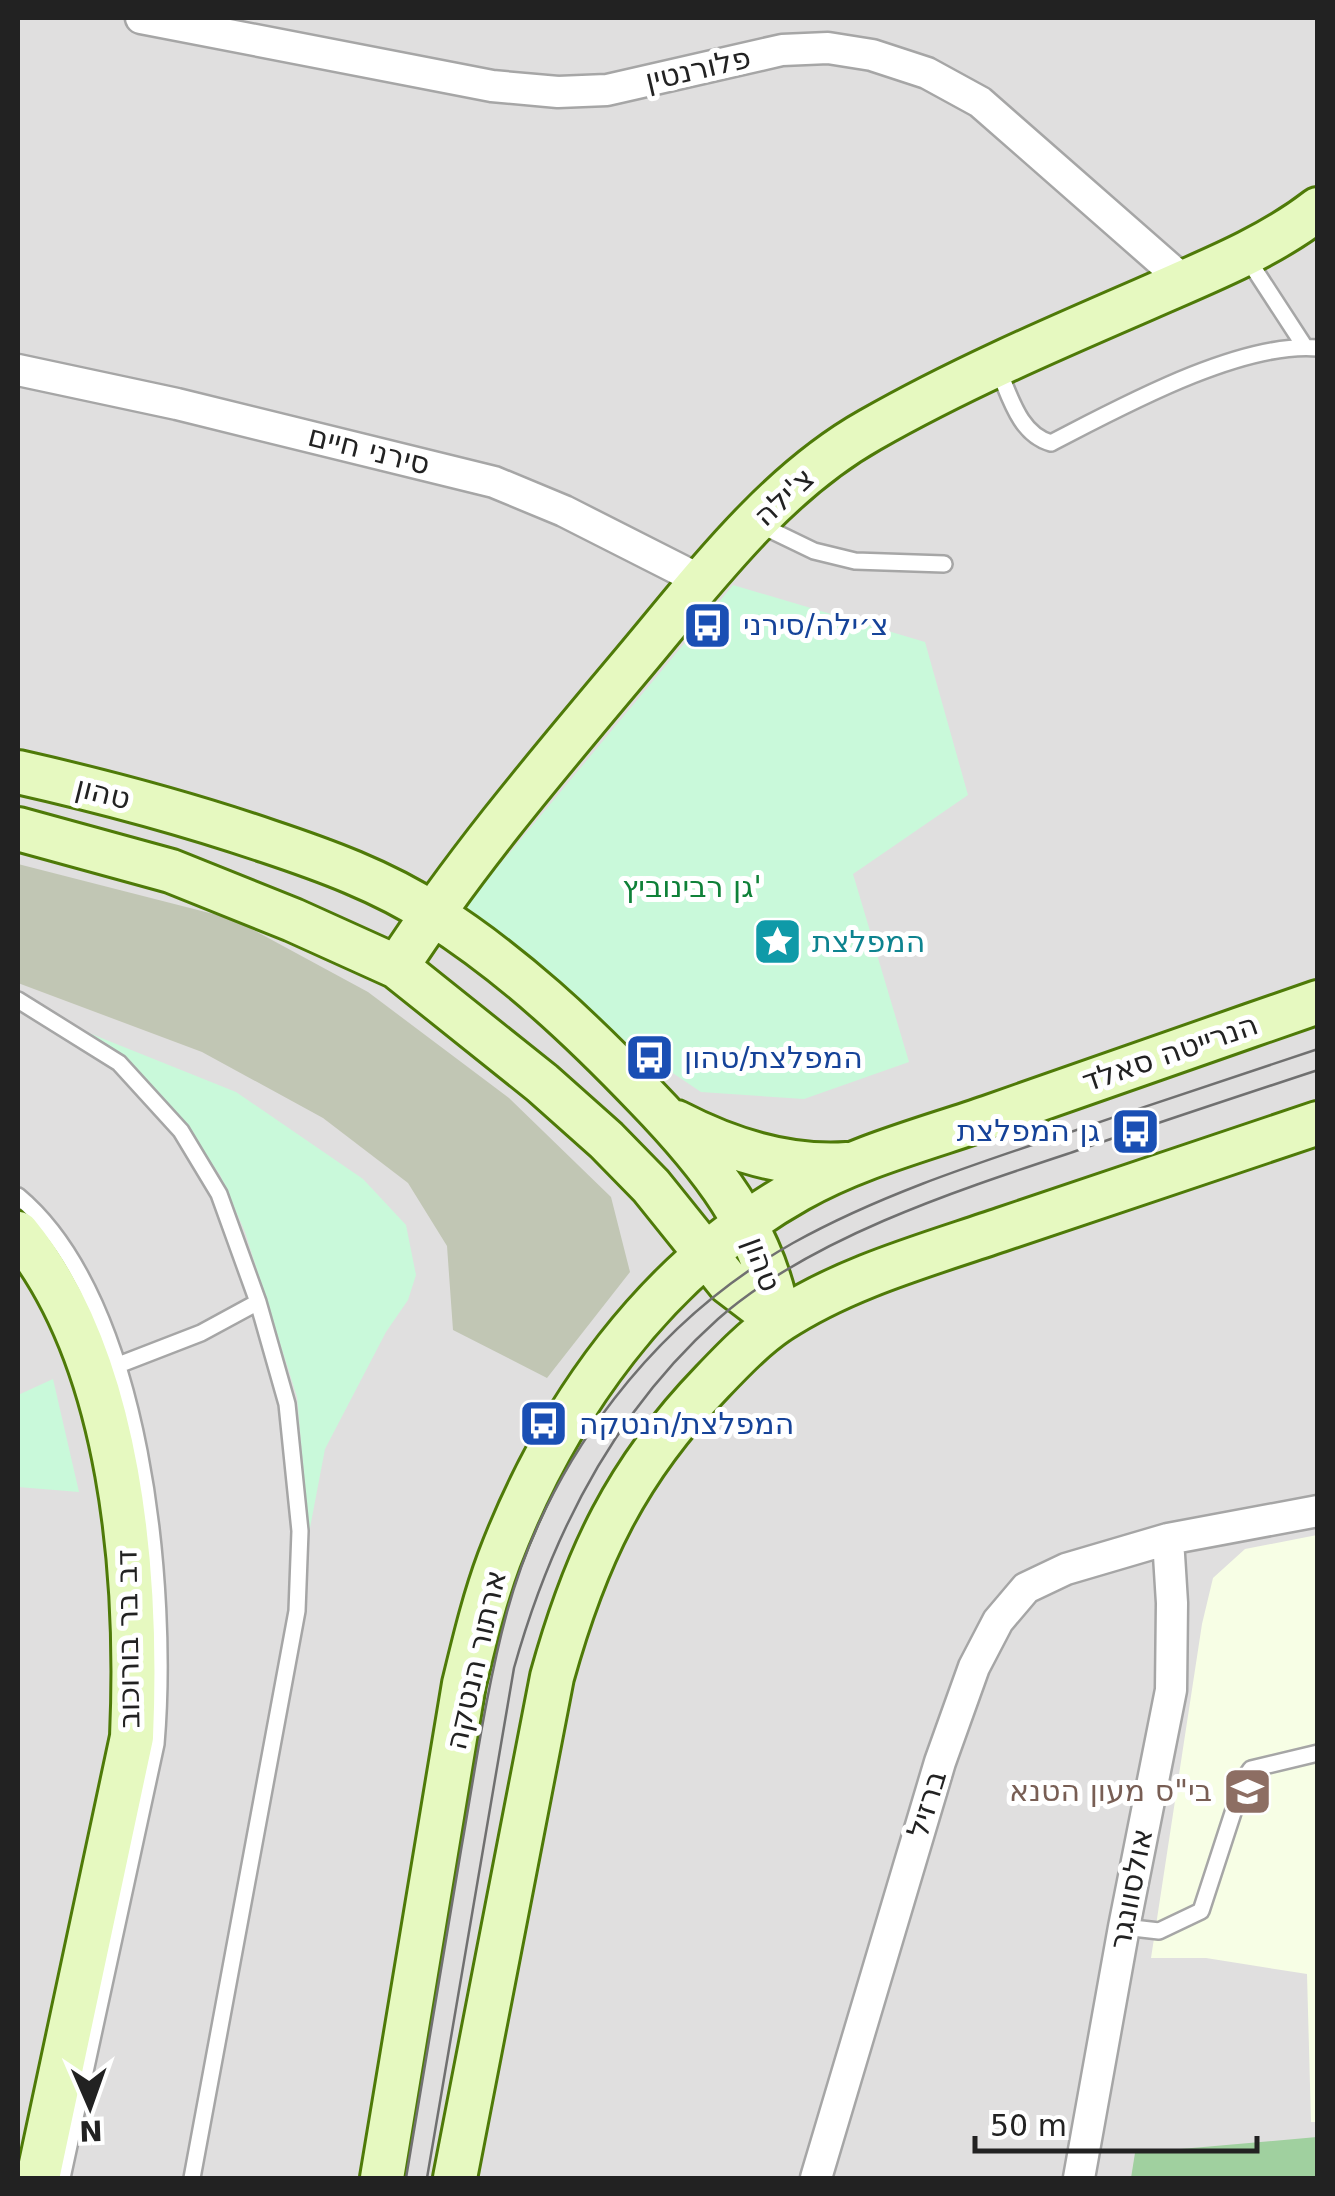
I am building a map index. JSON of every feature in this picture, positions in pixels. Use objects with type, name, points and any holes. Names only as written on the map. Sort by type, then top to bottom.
[{"type":"main road","name":"צ'ילה","points":[[397,967],[432,913],[534,782],[702,581],[755,523],[816,466],[864,433],[938,392],[1245,255],[1318,209]]},
{"type":"main road","name":"טהון","points":[[18,772],[231,828],[322,860],[432,913],[534,990],[599,1048],[665,1116],[747,1224],[765,1260],[779,1321]]},
{"type":"main road","name":"טהון","points":[[18,829],[171,870],[397,967],[606,1140],[652,1186],[729,1283],[779,1321]]},
{"type":"main road","name":"הנרייטה סאלד","points":[[747,1224],[800,1189],[858,1164],[1318,1002]]},
{"type":"main road","points":[[665,1116],[701,1135],[773,1158],[812,1164],[858,1164]]},
{"type":"main road","points":[[455,2178],[552,1676],[590,1560],[618,1504],[654,1448],[741,1352],[779,1321],[832,1292],[890,1268],[1318,1123]]},
{"type":"main road","name":"ארתור הנטקה","points":[[382,2178],[464,1684],[498,1564],[557,1435],[592,1381],[656,1303],[706,1255],[747,1224]]},
{"type":"main road","name":"דב בר בורוכוב","points":[[18,1233],[43,1264],[74,1326],[103,1371],[103,1414],[124,1511],[135,1665],[132,1737],[38,2178]]},
{"type":"street","name":"פלורנטין","points":[[141,18],[492,86],[558,92],[607,90],[782,50],[828,48],[872,55],[927,73],[980,102],[1184,282]]},
{"type":"street","name":"סירני חיים","points":[[18,370],[214,412],[494,482],[564,511],[702,581]]},
{"type":"street","name":"ברזיל","points":[[816,2178],[940,1762],[974,1668],[998,1621],[1026,1588],[1066,1569],[1168,1538],[1318,1511]]},
{"type":"street","name":"אולסוונגר","points":[[1078,2178],[1171,1690],[1168,1538]]},
{"type":"lane","points":[[996,365],[1023,423],[1037,439],[1051,443],[1166,385],[1246,358],[1311,348],[1245,255]]},
{"type":"lane","points":[[755,523],[814,551],[856,561],[944,564]]},
{"type":"lane","points":[[18,1000],[119,1063],[181,1131],[219,1194],[258,1302],[287,1404],[300,1530],[297,1610],[192,2178]]},
{"type":"lane","points":[[18,1196],[65,1251],[99,1316],[103,1371],[149,1504],[160,1600],[156,1744],[62,2178]]},
{"type":"lane","points":[[103,1371],[201,1333],[258,1302]]},
{"type":"lane","points":[[1124,1927],[1159,1931],[1202,1910],[1244,1779],[1251,1768],[1318,1753]]},
{"type":"shaded area","points":[[18,18],[1317,18],[1317,2178],[18,2178]]},
{"type":"shaded area","points":[[18,864],[233,919],[368,992],[509,1098],[611,1197],[630,1272],[547,1378],[453,1330],[447,1246],[408,1183],[323,1118],[202,1052],[18,983]]},
{"type":"shaded area","name":"בי\"ס מעון הטנא","points":[[1317,1535],[1317,2122],[1311,2122],[1307,1974],[1206,1958],[1151,1958],[1202,1624],[1213,1578],[1245,1549]]},
{"type":"green space","name":"גן רבינוביץ'","points":[[733,585],[925,642],[968,795],[853,874],[909,1062],[804,1099],[701,1092],[628,1043],[461,911]]},
{"type":"green space","points":[[79,1029],[236,1092],[363,1179],[406,1225],[416,1275],[408,1300],[386,1332],[325,1449],[309,1533],[297,1397],[245,1232],[220,1175],[171,1106],[106,1043]]},
{"type":"green space","points":[[53,1379],[79,1492],[18,1487],[18,1395]]},
{"type":"green space","points":[[1317,2137],[1317,2178],[1131,2178],[1135,2153]]},
{"type":"tram line","points":[[406,2178],[481,1731],[507,1612],[550,1500],[614,1399],[653,1353],[696,1312],[743,1275],[824,1226],[955,1172],[1318,1049]]},
{"type":"tram line","points":[[427,2178],[514,1668],[529,1619],[568,1524],[591,1478],[648,1394],[718,1319],[755,1290],[840,1241],[934,1200],[1318,1070]]},
{"type":"place","name":"צ׳ילה/סירני","points":[[708,625]]},
{"type":"place","name":"המפלצת","points":[[777,942]]},
{"type":"place","name":"המפלצת/טהון","points":[[649,1058]]},
{"type":"place","name":"גן המפלצת","points":[[1135,1131]]},
{"type":"place","name":"המפלצת/הנטקה","points":[[544,1424]]},
{"type":"place","name":"בי\"ס מעון הטנא","points":[[1247,1791]]}]
